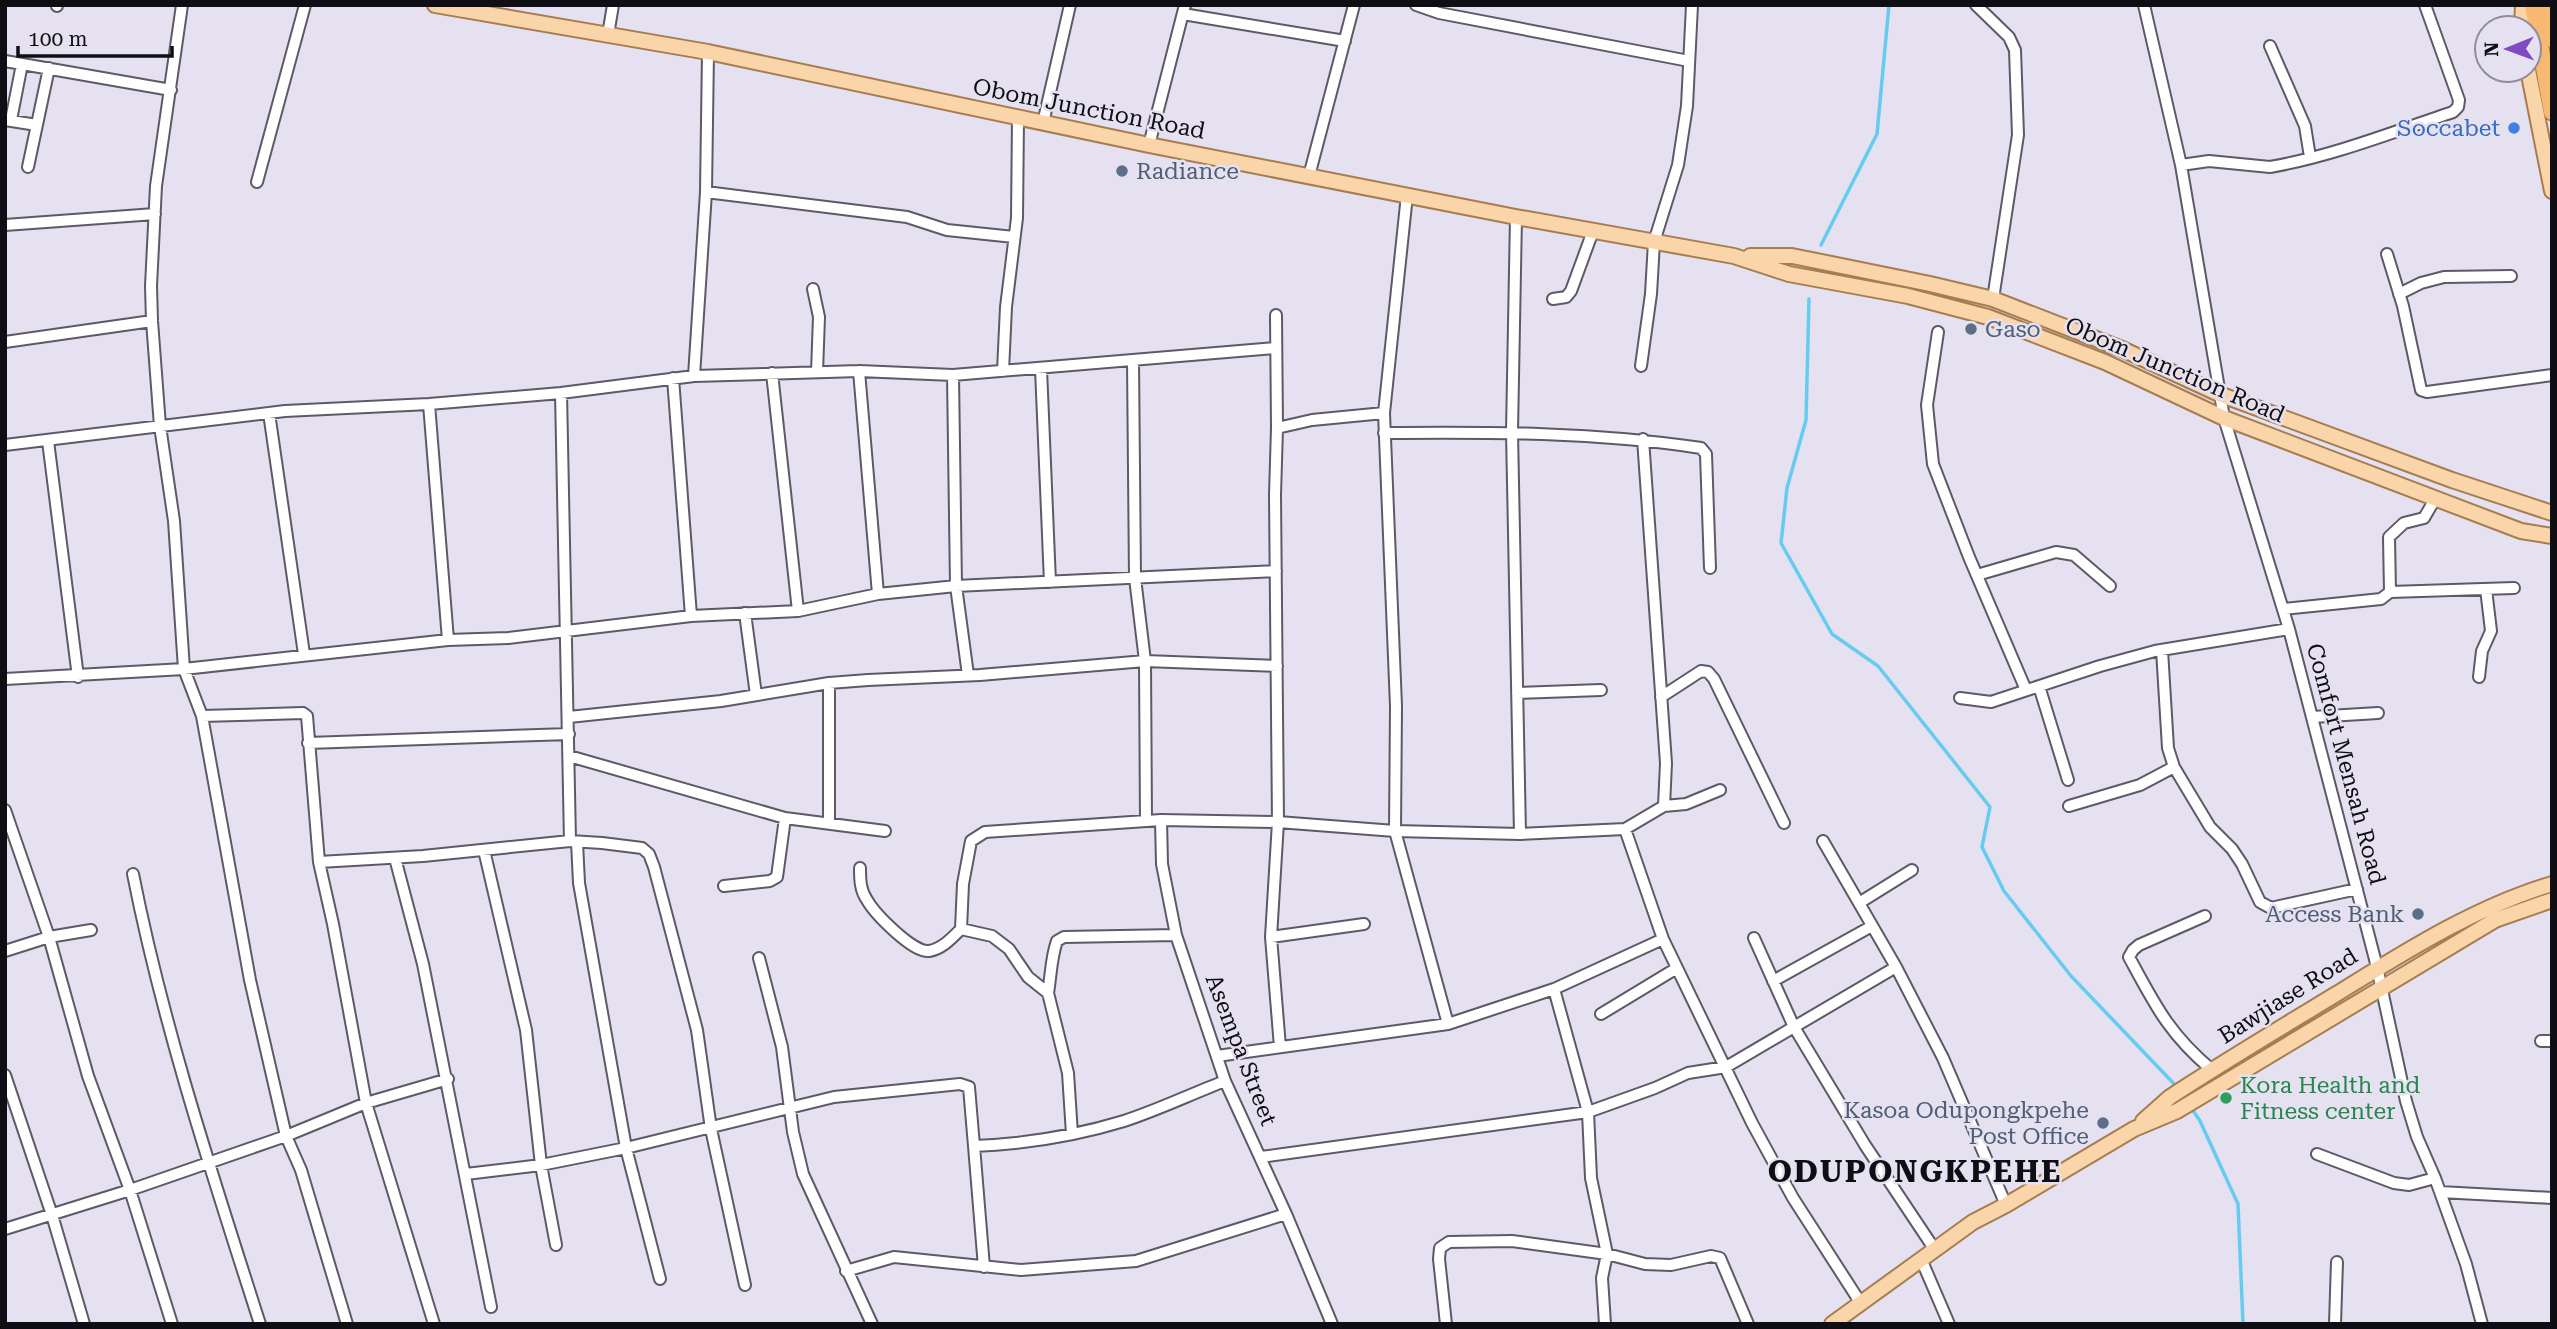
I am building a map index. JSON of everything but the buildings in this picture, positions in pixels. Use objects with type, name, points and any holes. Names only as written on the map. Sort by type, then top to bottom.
[{"type":"highway","points":[[2533,5],[2552,112]]},
{"type":"highway","points":[[2546,5],[2552,39]]},
{"type":"main road","name":"Obom Junction Road","points":[[435,5],[708,52],[1149,145],[1734,256],[1789,274],[1908,296],[1988,317],[2105,362],[2224,418],[2521,531],[2552,536]]},
{"type":"main road","points":[[2531,84],[2552,191]]},
{"type":"main road","name":"Obom Junction Road","points":[[1734,256],[1792,256],[1993,299],[2122,349],[2219,394],[2452,480],[2552,513]]},
{"type":"main road","name":"Bawjiase Road","points":[[2134,1129],[2170,1097],[2192,1082],[2377,967],[2515,895],[2552,884]]},
{"type":"main road","name":"Bawjiase Road","points":[[1832,1324],[1973,1222],[2006,1205],[2086,1155],[2198,1099],[2496,920],[2552,900]]},
{"type":"street","points":[[182,5],[156,186],[152,321],[160,426],[174,521],[184,668],[202,716],[250,980],[286,1136],[301,1170],[347,1324]]},
{"type":"street","points":[[257,182],[305,5]]},
{"type":"street","points":[[608,36],[613,5]]},
{"type":"street","points":[[1043,123],[1070,5]]},
{"type":"street","points":[[1309,176],[1354,5]]},
{"type":"street","points":[[1416,5],[1439,13],[1689,61]]},
{"type":"street","points":[[1641,366],[1651,294],[1654,242],[1678,165],[1686,106],[1692,5]]},
{"type":"street","points":[[1976,5],[2009,37],[2015,50],[2018,135],[1993,299]]},
{"type":"street","name":"Comfort Mensah Road","points":[[2144,5],[2181,165],[2224,418],[2289,629],[2377,967],[2406,1101],[2417,1138],[2435,1178],[2466,1264],[2482,1324]]},
{"type":"street","points":[[2181,165],[2209,161],[2270,167],[2335,152],[2453,112],[2458,107],[2459,100],[2426,5]]},
{"type":"street","points":[[1149,145],[1184,10],[1345,41]]},
{"type":"street","points":[[2270,46],[2305,126],[2310,158]]},
{"type":"street","points":[[694,376],[706,192],[708,52]]},
{"type":"street","points":[[5,61],[171,90]]},
{"type":"street","points":[[22,64],[8,120],[37,125]]},
{"type":"street","points":[[28,167],[49,68]]},
{"type":"street","points":[[1003,372],[1006,307],[1014,237],[1018,118]]},
{"type":"street","points":[[706,192],[907,217],[947,230],[1014,237]]},
{"type":"street","points":[[1408,195],[1384,414],[1396,706],[1395,831],[1448,1024]]},
{"type":"street","points":[[5,225],[155,214]]},
{"type":"street","points":[[1516,216],[1512,432],[1520,834]]},
{"type":"street","points":[[1553,299],[1566,297],[1571,291],[1593,231]]},
{"type":"street","points":[[2387,254],[2421,390],[2427,392],[2552,376]]},
{"type":"street","points":[[2399,294],[2444,277],[2511,276]]},
{"type":"street","points":[[813,289],[819,317],[817,372]]},
{"type":"street","points":[[1276,315],[1278,822],[1271,937],[1280,1047]]},
{"type":"street","points":[[5,342],[152,321]]},
{"type":"street","points":[[1938,332],[1927,405],[1933,464],[2026,690]]},
{"type":"street","points":[[5,445],[269,413],[561,393],[694,376],[859,371],[953,375],[1275,348]]},
{"type":"street","points":[[1133,361],[1135,578],[1144,661],[1146,821]]},
{"type":"street","points":[[1041,369],[1050,582]]},
{"type":"street","points":[[859,371],[878,594]]},
{"type":"street","points":[[772,373],[798,611]]},
{"type":"street","points":[[953,375],[956,586],[968,675]]},
{"type":"street","points":[[673,378],[691,616]]},
{"type":"street","points":[[561,393],[569,756],[574,841],[626,1148],[660,1279]]},
{"type":"street","points":[[429,404],[448,640]]},
{"type":"street","points":[[269,413],[304,654]]},
{"type":"street","points":[[1277,428],[1312,420],[1384,414]]},
{"type":"street","points":[[1384,433],[1512,432],[1643,439],[1701,448],[1706,454],[1710,568]]},
{"type":"street","points":[[1643,439],[1666,763],[1664,806]]},
{"type":"street","points":[[48,441],[78,677]]},
{"type":"street","points":[[2390,593],[2389,537],[2404,523],[2424,518],[2435,499]]},
{"type":"street","points":[[1977,575],[2056,552],[2074,555],[2110,586]]},
{"type":"street","points":[[5,680],[78,677],[448,640],[508,638],[691,616],[798,611],[878,594],[956,586],[1276,571]]},
{"type":"street","points":[[2283,609],[2381,600],[2390,593],[2514,588]]},
{"type":"street","points":[[2479,677],[2482,651],[2491,631],[2486,589]]},
{"type":"street","points":[[745,613],[755,695]]},
{"type":"street","points":[[1960,698],[1991,702],[2100,666],[2162,650],[2289,629]]},
{"type":"street","points":[[2162,650],[2168,748],[2174,767],[2210,827],[2232,849],[2260,902],[2272,908],[2357,890]]},
{"type":"street","points":[[569,717],[721,701],[829,683],[1144,661],[1277,666]]},
{"type":"street","points":[[1661,696],[1700,671],[1708,672],[1784,823]]},
{"type":"street","points":[[829,683],[829,822]]},
{"type":"street","points":[[2039,686],[2068,780]]},
{"type":"street","points":[[1517,692],[1601,690]]},
{"type":"street","points":[[202,716],[303,713],[308,719],[319,862],[366,1103],[434,1324]]},
{"type":"street","points":[[2312,717],[2378,713]]},
{"type":"street","points":[[309,743],[569,734]]},
{"type":"street","points":[[569,756],[785,818],[885,831]]},
{"type":"street","points":[[2069,806],[2140,785],[2174,767]]},
{"type":"street","points":[[860,868],[860,885],[866,899],[879,916],[910,944],[922,951],[932,951],[947,943],[961,929],[963,884],[971,841],[985,832],[1161,820],[1278,822],[1395,831],[1520,834],[1625,830],[1664,806],[1686,804],[1720,790]]},
{"type":"street","points":[[5,810],[49,937],[88,1076],[130,1190],[173,1324]]},
{"type":"street","points":[[724,886],[770,881],[777,877],[785,818]]},
{"type":"street","name":"Asempa Street","points":[[1161,820],[1162,864],[1176,935],[1225,1081],[1261,1157],[1332,1324]]},
{"type":"street","points":[[1625,830],[1663,939],[1752,1123],[1793,1198],[1860,1302]]},
{"type":"street","points":[[319,862],[395,858],[574,841],[642,849],[649,854],[697,1030],[711,1129],[745,1285]]},
{"type":"street","points":[[1822,841],[1896,967],[1942,1058],[2006,1205]]},
{"type":"street","points":[[484,850],[526,1030],[541,1165],[556,1245]]},
{"type":"street","points":[[395,858],[424,964],[491,1307]]},
{"type":"street","points":[[1859,903],[1912,870]]},
{"type":"street","points":[[133,874],[143,926],[209,1163],[260,1324]]},
{"type":"street","points":[[2205,916],[2139,945],[2129,957],[2164,1022],[2182,1044],[2212,1070]]},
{"type":"street","points":[[1271,937],[1364,925]]},
{"type":"street","points":[[1773,981],[1872,926]]},
{"type":"street","points":[[961,929],[992,936],[1009,949],[1028,977],[1048,993]]},
{"type":"street","points":[[5,951],[49,937],[91,930]]},
{"type":"street","points":[[1072,1134],[1068,1073],[1048,993],[1056,941],[1064,937],[1176,935]]},
{"type":"street","points":[[1754,938],[1794,1027],[1865,1145],[1935,1250]]},
{"type":"street","points":[[1217,1056],[1448,1024],[1554,989],[1663,939]]},
{"type":"street","points":[[759,958],[782,1047],[793,1132],[803,1174],[872,1324]]},
{"type":"street","points":[[1261,1157],[1588,1112],[1656,1088],[1688,1073],[1726,1067],[1896,967]]},
{"type":"street","points":[[1601,1014],[1677,968]]},
{"type":"street","points":[[1554,989],[1588,1112],[1591,1178],[1607,1254],[1602,1278],[1605,1324]]},
{"type":"street","points":[[5,1075],[52,1215],[84,1324]]},
{"type":"street","points":[[5,1229],[209,1163],[286,1136],[366,1103],[447,1079]]},
{"type":"street","points":[[974,1146],[1016,1144],[1072,1134],[1125,1120],[1225,1081]]},
{"type":"street","points":[[466,1174],[541,1165],[626,1148],[834,1097],[960,1084],[969,1087],[971,1096],[984,1268]]},
{"type":"street","points":[[2317,1154],[2393,1183],[2409,1185],[2435,1178]]},
{"type":"street","points":[[2440,1192],[2552,1198]]},
{"type":"street","points":[[846,1271],[894,1257],[1021,1270],[1136,1261],[1286,1214]]},
{"type":"street","points":[[1446,1324],[1440,1248],[1449,1242],[1512,1241],[1607,1254],[1645,1264],[1671,1265],[1711,1256],[1720,1258],[1748,1324]]},
{"type":"street","points":[[1921,1259],[1949,1324]]},
{"type":"street","points":[[2335,1324],[2337,1262]]},
{"type":"waterway","points":[[1821,245],[1877,134],[1889,5]]},
{"type":"waterway","points":[[1809,299],[1806,420],[1787,488],[1781,543],[1832,634],[1878,666],[1990,807],[1982,847],[2004,891],[2071,976],[2178,1088]]},
{"type":"waterway","points":[[2190,1106],[2200,1121],[2238,1204],[2243,1324]]},
{"type":"place","name":"Soccabet","points":[[2514,128]]},
{"type":"place","name":"Radiance","points":[[1122,171]]},
{"type":"place","name":"Gaso","points":[[1971,329]]},
{"type":"place","name":"Access Bank","points":[[2418,914]]},
{"type":"place","name":"Kora Health and Fitness center","points":[[2226,1098]]},
{"type":"place","name":"Kasoa Odupongkpehe Post Office","points":[[2103,1123]]},
{"type":"district","name":"ODUPONGKPEHE","points":[[1915,1171]]}]
